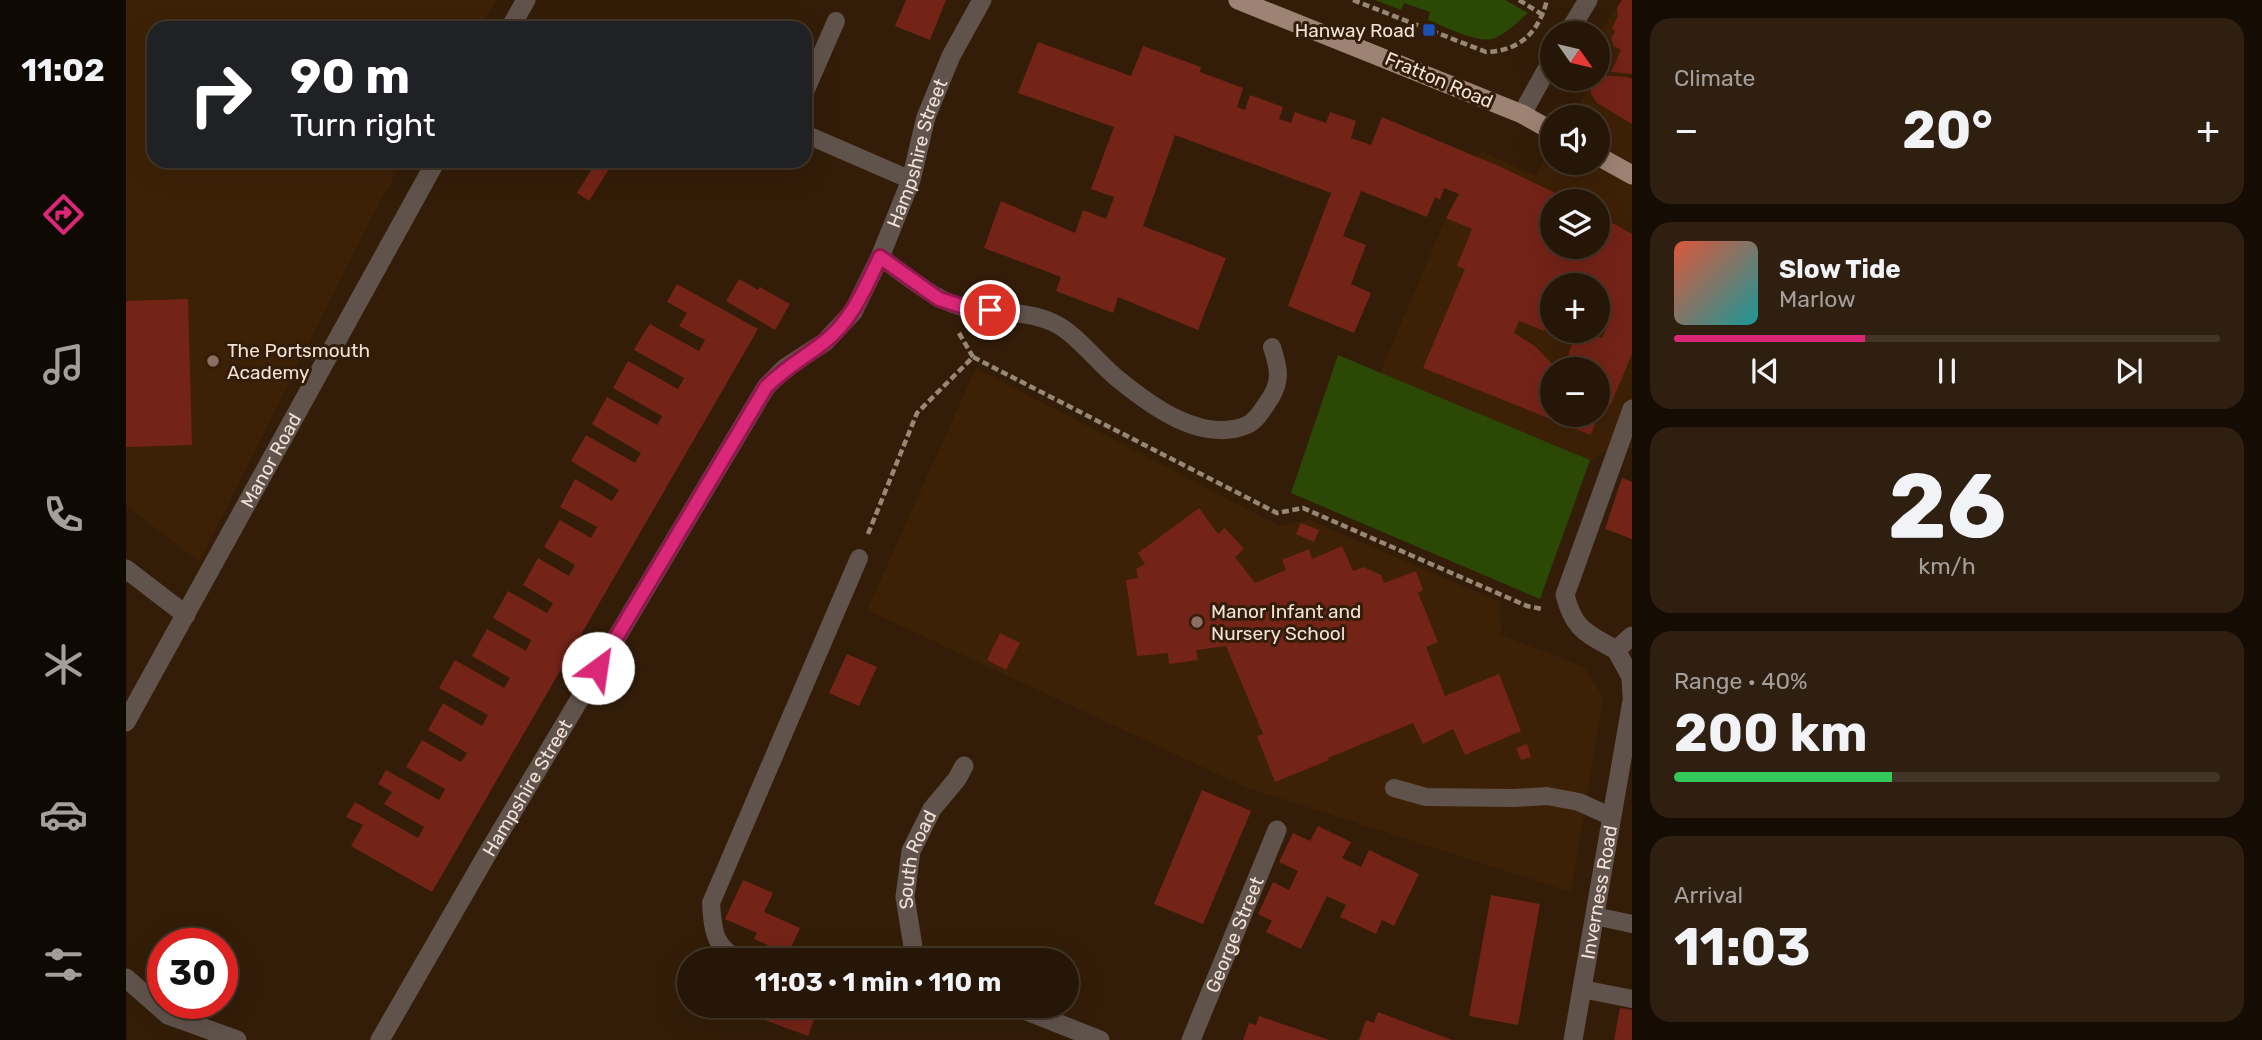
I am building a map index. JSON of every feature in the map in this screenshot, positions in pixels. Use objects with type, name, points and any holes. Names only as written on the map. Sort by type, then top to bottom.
[{"type":"main road","name":"Fratton Road","points":[[1238,0],[1522,114],[1540,124]]},
{"type":"main road","points":[[1610,163],[1632,175]]},
{"type":"street","points":[[514,21],[526,0]]},
{"type":"street","name":"Hampshire Street","points":[[380,1040],[486,856],[766,387],[785,368],[825,342],[853,312],[880,257],[911,180],[926,117],[951,56],[982,0]]},
{"type":"street","points":[[1575,21],[1588,0]]},
{"type":"street","points":[[1522,114],[1540,82]]},
{"type":"street","name":"Manor Road","points":[[126,723],[432,168]]},
{"type":"street","points":[[1632,408],[1565,595],[1570,616],[1583,631],[1616,650],[1632,636]]},
{"type":"street","points":[[126,569],[186,615]]},
{"type":"street","name":"Inverness Road","points":[[1573,1040],[1612,817],[1629,739],[1631,677],[1616,650]]},
{"type":"street","name":"South Road","points":[[916,948],[905,897],[911,851],[932,809],[957,779],[964,765]]},
{"type":"street","name":"George Street","points":[[1191,1040],[1277,830]]},
{"type":"street","points":[[126,978],[168,1015],[237,1040]]},
{"type":"street","points":[[1044,1018],[1100,1040]]},
{"type":"lane","points":[[812,76],[836,21]]},
{"type":"lane","points":[[812,137],[911,180]]},
{"type":"lane","points":[[880,257],[939,299],[971,309],[1029,313],[1057,324],[1119,380],[1169,415],[1199,428],[1224,430],[1249,425],[1263,410],[1276,389],[1280,371],[1272,347]]},
{"type":"lane","points":[[725,948],[714,935],[711,903],[859,558]]},
{"type":"lane","points":[[1394,788],[1426,797],[1547,796],[1580,802],[1612,817]]},
{"type":"lane","points":[[1595,916],[1632,925]]},
{"type":"lane","points":[[1583,989],[1632,999]]},
{"type":"path","points":[[1353,0],[1486,52],[1502,51],[1518,45],[1530,35],[1543,15],[1547,0]]},
{"type":"path","points":[[1519,0],[1543,15]]},
{"type":"path","points":[[859,558],[917,413],[973,357],[1277,513],[1303,508],[1527,606],[1570,616]]},
{"type":"shaded area","name":"The Portsmouth Academy","points":[[126,0],[496,0],[484,21],[147,21],[147,168],[399,168],[372,216],[199,562],[126,505]]},
{"type":"shaded area","points":[[1621,0],[1632,0],[1632,449],[1619,444],[1590,460],[1380,373],[1446,218],[1481,151],[1536,176],[1540,169],[1540,175],[1610,175],[1610,105],[1578,105],[1587,91],[1610,91],[1610,21],[1608,21]]},
{"type":"shaded area","name":"Manor Infant and Nursery School","points":[[976,368],[1280,526],[1310,520],[1500,602],[1501,635],[1584,667],[1603,697],[1571,892],[1245,787],[867,610]]},
{"type":"green space","points":[[1375,0],[1505,0],[1528,13],[1502,35],[1486,40],[1428,20],[1430,12],[1404,3],[1401,10]]},
{"type":"green space","points":[[1338,355],[1590,460],[1540,599],[1291,493]]},
{"type":"building","points":[[906,0],[946,0],[930,40],[895,26]]},
{"type":"building","points":[[1622,0],[1632,0],[1632,74],[1611,72],[1621,50],[1614,46],[1611,38],[1615,32],[1612,28],[1618,16],[1617,8]]},
{"type":"building","points":[[1038,42],[1131,76],[1143,46],[1201,67],[1200,72],[1243,88],[1237,107],[1245,110],[1250,95],[1283,107],[1279,119],[1291,123],[1295,112],[1326,123],[1330,112],[1356,121],[1351,138],[1371,145],[1382,117],[1547,189],[1540,189],[1540,259],[1610,259],[1610,222],[1632,234],[1632,354],[1611,404],[1610,357],[1567,357],[1573,343],[1610,343],[1610,273],[1540,273],[1540,329],[1519,321],[1514,333],[1536,347],[1546,357],[1540,357],[1540,415],[1423,368],[1465,269],[1457,266],[1472,229],[1446,218],[1459,194],[1444,188],[1440,200],[1435,197],[1427,217],[1361,191],[1343,236],[1366,245],[1351,284],[1371,293],[1354,333],[1288,306],[1331,193],[1175,135],[1143,226],[1226,258],[1198,330],[1118,297],[1113,313],[1056,291],[1061,277],[984,248],[1001,201],[1075,233],[1083,210],[1106,219],[1114,197],[1091,189],[1114,127],[1018,93]]},
{"type":"building","points":[[1610,76],[1632,79],[1632,124],[1610,111],[1610,105],[1597,103],[1591,91],[1610,91]]},
{"type":"building","points":[[593,168],[610,168],[589,201],[577,193]]},
{"type":"building","points":[[739,279],[790,304],[775,330],[726,301]]},
{"type":"building","points":[[677,284],[758,329],[432,892],[351,846],[363,825],[346,817],[355,802],[418,838],[424,827],[384,804],[392,792],[378,784],[386,770],[439,800],[442,795],[445,789],[406,767],[422,740],[461,762],[467,753],[428,730],[443,703],[482,726],[488,715],[439,688],[455,660],[504,688],[510,678],[472,656],[487,629],[526,651],[531,640],[493,618],[508,591],[547,613],[553,603],[523,585],[538,558],[569,576],[575,565],[544,547],[560,520],[591,538],[597,527],[560,507],[575,479],[612,501],[619,490],[571,461],[586,435],[635,463],[641,453],[592,424],[607,397],[657,425],[662,416],[613,388],[628,361],[678,389],[684,378],[634,350],[642,336],[650,324],[699,351],[705,340],[679,326],[687,313],[667,302]]},
{"type":"building","points":[[188,299],[192,445],[126,447],[126,301]]},
{"type":"building","points":[[1571,427],[1594,427],[1591,435]]},
{"type":"building","points":[[1622,478],[1632,482],[1632,539],[1605,529]]},
{"type":"building","points":[[1199,508],[1218,534],[1225,528],[1244,549],[1235,557],[1255,583],[1286,570],[1282,560],[1309,549],[1312,559],[1342,546],[1353,571],[1363,567],[1381,575],[1384,583],[1416,571],[1423,590],[1418,593],[1438,642],[1426,647],[1445,696],[1499,674],[1521,731],[1465,755],[1453,729],[1423,744],[1413,723],[1275,782],[1257,736],[1263,734],[1226,646],[1196,650],[1198,660],[1169,664],[1168,653],[1137,656],[1126,580],[1138,578],[1136,569],[1145,564],[1138,553]]},
{"type":"building","points":[[1301,523],[1319,530],[1314,542],[1296,534]]},
{"type":"building","points":[[1000,633],[1020,643],[1006,670],[987,660]]},
{"type":"building","points":[[847,654],[877,667],[859,706],[829,693]]},
{"type":"building","points":[[1527,744],[1531,757],[1521,760],[1516,748]]},
{"type":"building","points":[[1202,790],[1251,811],[1203,924],[1154,904]]},
{"type":"building","points":[[1318,826],[1351,842],[1342,858],[1361,867],[1369,850],[1419,874],[1394,926],[1382,920],[1376,934],[1340,917],[1346,905],[1327,896],[1301,949],[1266,932],[1272,921],[1258,914],[1273,882],[1289,890],[1298,871],[1279,862],[1293,833],[1310,841]]},
{"type":"building","points":[[743,880],[773,893],[764,912],[800,928],[791,948],[774,948],[754,939],[757,933],[725,919]]},
{"type":"building","points":[[1491,895],[1540,904],[1518,1025],[1469,1016]]},
{"type":"building","points":[[1620,1008],[1632,1010],[1632,1040],[1614,1040]]},
{"type":"building","points":[[1378,1012],[1452,1040],[1359,1040],[1366,1020],[1374,1023]]},
{"type":"building","points":[[1259,1016],[1329,1040],[1243,1040],[1249,1023],[1256,1025]]},
{"type":"building","points":[[759,1018],[815,1018],[808,1036]]},
{"type":"place","name":"Hanway Road","points":[[1429,30]]},
{"type":"place","name":"The Portsmouth Academy","points":[[213,361]]},
{"type":"place","name":"Manor Infant and Nursery School","points":[[1197,622]]},
{"type":"route","points":[[598,668],[766,387],[785,368],[825,342],[853,312],[880,257],[939,299],[971,309],[990,310]]}]
